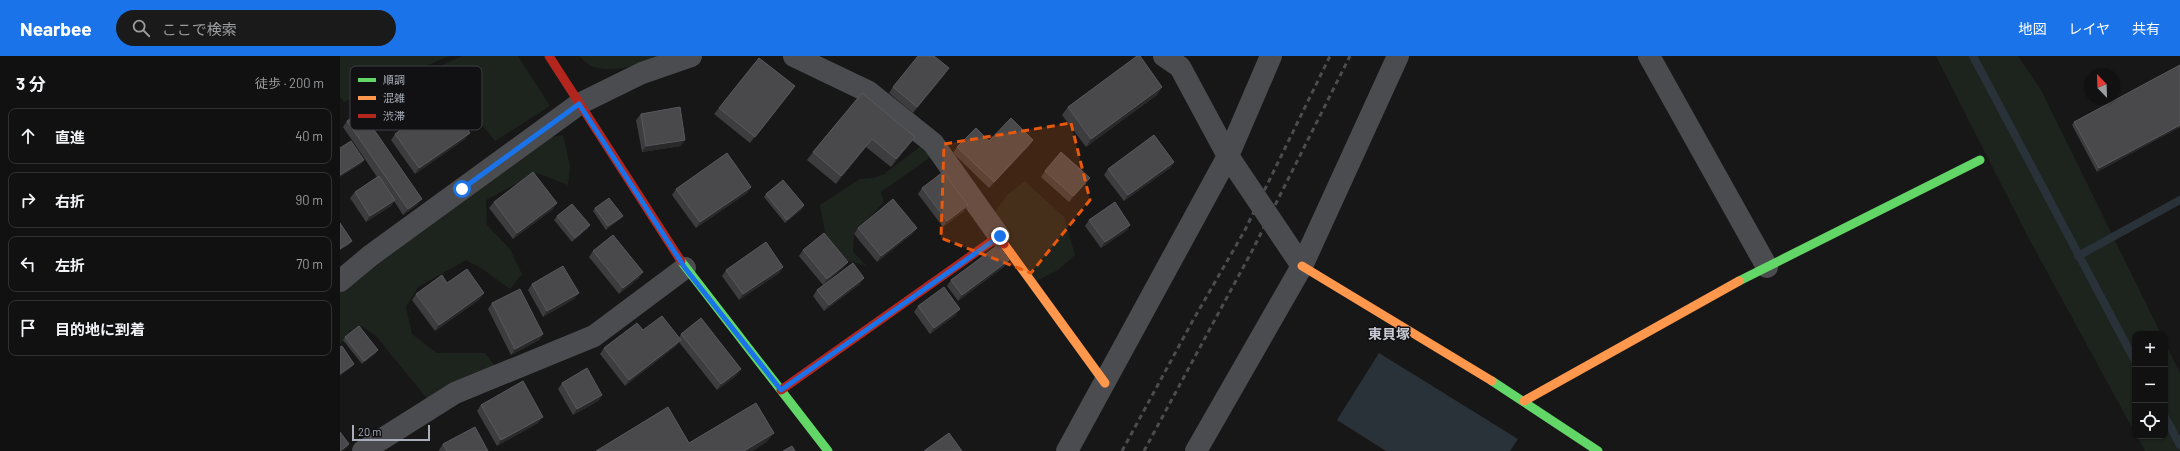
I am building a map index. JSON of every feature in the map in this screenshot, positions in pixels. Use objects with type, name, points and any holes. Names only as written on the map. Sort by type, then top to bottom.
[{"type":"street","points":[[550,56],[579,104],[685,268],[828,451]]},
{"type":"street","points":[[340,282],[370,256],[579,104],[642,73],[690,56]]},
{"type":"street","points":[[794,56],[869,92],[933,143],[1105,383]]},
{"type":"street","points":[[1164,56],[1180,67],[1228,156],[1302,266],[1524,401],[1598,451]]},
{"type":"street","points":[[1067,451],[1228,156],[1253,93],[1271,56]]},
{"type":"street","points":[[1196,451],[1302,266],[1398,56]]},
{"type":"street","points":[[1649,56],[1767,267]]},
{"type":"street","points":[[1524,401],[1655,326],[1767,267],[1980,160]]},
{"type":"street","points":[[781,390],[1000,236]]},
{"type":"street","points":[[363,451],[455,393],[594,336],[685,268]]},
{"type":"highlighted area","points":[[1071,123],[1090,200],[1031,273],[941,238],[944,144]]},
{"type":"shaded area","points":[[340,56],[449,56],[426,66],[350,66],[350,99],[344,102],[340,97]]},
{"type":"shaded area","points":[[462,56],[518,56],[550,106],[495,141],[482,125],[482,66],[440,66]]},
{"type":"shaded area","points":[[579,56],[661,56],[636,65],[617,69],[607,69],[591,66]]},
{"type":"shaded area","points":[[1936,56],[2018,56],[2041,90],[2160,331],[2132,331],[2132,428],[2027,235]]},
{"type":"shaded area","points":[[563,135],[570,166],[568,185],[537,173],[486,200],[487,225],[510,249],[522,274],[510,289],[481,268],[466,260],[418,287],[406,307],[412,334],[437,353],[485,353],[501,374],[429,401],[376,336],[362,326],[340,344],[340,286],[528,142]]},
{"type":"shaded area","points":[[929,140],[939,151],[881,192],[884,202],[854,234],[853,252],[867,266],[846,260],[828,249],[820,205],[860,179],[874,178],[884,174]]},
{"type":"shaded area","points":[[1025,181],[1064,217],[1075,255],[1058,270],[1033,283],[993,214],[1008,194]]},
{"type":"shaded area","points":[[2168,349],[2180,373],[2180,451],[2145,451],[2139,439],[2168,439]]},
{"type":"shaded area","points":[[1379,353],[1518,439],[1510,451],[1386,451],[1337,420]]},
{"type":"building","points":[[918,56],[934,56],[949,68],[917,107],[893,87]]},
{"type":"building","points":[[1137,56],[1140,56],[1162,87],[1091,139],[1068,107]]},
{"type":"building","points":[[759,58],[795,86],[755,137],[719,108]]},
{"type":"building","points":[[2180,65],[2180,125],[2099,168],[2074,122],[2107,104],[2120,104],[2120,97]]},
{"type":"building","points":[[862,93],[915,137],[896,159],[872,139],[841,176],[813,152]]},
{"type":"building","points":[[680,107],[685,140],[646,146],[641,114]]},
{"type":"building","points":[[1011,118],[1033,140],[994,182],[957,147],[976,128],[989,141]]},
{"type":"building","points":[[353,130],[374,130],[422,199],[408,209]]},
{"type":"building","points":[[401,130],[468,130],[470,133],[419,168],[395,134]]},
{"type":"building","points":[[1154,135],[1174,162],[1128,195],[1108,169]]},
{"type":"building","points":[[351,141],[364,160],[340,175],[340,148]]},
{"type":"building","points":[[1061,152],[1090,178],[1073,196],[1045,171]]},
{"type":"building","points":[[727,153],[751,187],[700,222],[676,189]]},
{"type":"building","points":[[533,172],[557,203],[517,233],[494,202]]},
{"type":"building","points":[[943,172],[968,205],[947,221],[922,188]]},
{"type":"building","points":[[379,176],[395,200],[370,216],[355,192]]},
{"type":"building","points":[[783,180],[804,205],[787,220],[766,194]]},
{"type":"building","points":[[609,198],[623,216],[608,226],[595,208]]},
{"type":"building","points":[[893,199],[917,228],[881,256],[858,228]]},
{"type":"building","points":[[1115,202],[1130,225],[1105,242],[1089,220]]},
{"type":"building","points":[[572,204],[590,225],[575,238],[557,216]]},
{"type":"building","points":[[340,223],[352,241],[340,249]]},
{"type":"building","points":[[824,233],[848,262],[827,279],[803,250]]},
{"type":"building","points":[[613,235],[643,272],[623,288],[593,251]]},
{"type":"building","points":[[766,242],[783,267],[743,294],[726,270]]},
{"type":"building","points":[[998,245],[1009,260],[962,295],[951,280]]},
{"type":"building","points":[[853,263],[864,278],[829,305],[817,290]]},
{"type":"building","points":[[563,266],[579,293],[547,311],[532,284]]},
{"type":"building","points":[[467,269],[484,293],[439,325],[416,294],[442,275],[447,283]]},
{"type":"building","points":[[944,287],[960,309],[934,328],[918,306]]},
{"type":"building","points":[[520,289],[543,334],[515,349],[492,303]]},
{"type":"building","points":[[662,316],[681,340],[629,380],[604,348],[637,323],[643,330]]},
{"type":"building","points":[[701,318],[741,369],[721,384],[681,334]]},
{"type":"building","points":[[359,326],[378,350],[364,361],[345,337]]},
{"type":"building","points":[[342,346],[354,364],[340,374],[340,347]]},
{"type":"building","points":[[587,368],[602,395],[577,409],[562,383]]},
{"type":"building","points":[[523,381],[543,417],[501,440],[481,405]]},
{"type":"building","points":[[756,403],[774,433],[744,451],[596,451],[668,407],[689,443]]},
{"type":"building","points":[[475,427],[488,451],[447,451],[443,444]]},
{"type":"building","points":[[340,432],[349,444],[340,451]]},
{"type":"building","points":[[949,433],[962,451],[924,451]]},
{"type":"building","points":[[792,446],[795,451],[783,451]]},
{"type":"waterway","points":[[1973,56],[2132,355]]},
{"type":"waterway","points":[[2078,256],[2180,200]]},
{"type":"waterway","points":[[2168,423],[2180,445]]},
{"type":"railway","points":[[1122,451],[1192,322],[1245,230],[1330,56]]},
{"type":"railway","points":[[1144,451],[1252,251],[1350,56]]},
{"type":"traffic: fast","points":[[1739,281],[1980,160]]},
{"type":"traffic: fast","points":[[681,261],[828,451]]},
{"type":"traffic: fast","points":[[1492,381],[1598,451]]},
{"type":"traffic: slow","points":[[1004,244],[1105,383]]},
{"type":"traffic: slow","points":[[1302,266],[1492,381]]},
{"type":"traffic: slow","points":[[1524,401],[1739,281]]},
{"type":"traffic: jam","points":[[549,56],[681,261]]},
{"type":"traffic: jam","points":[[781,390],[999,236],[1004,244]]},
{"type":"district","name":"東貝塚","points":[[1389,334]]},
{"type":"route","points":[[462,189],[579,104],[685,268],[781,390],[1000,236]]}]
